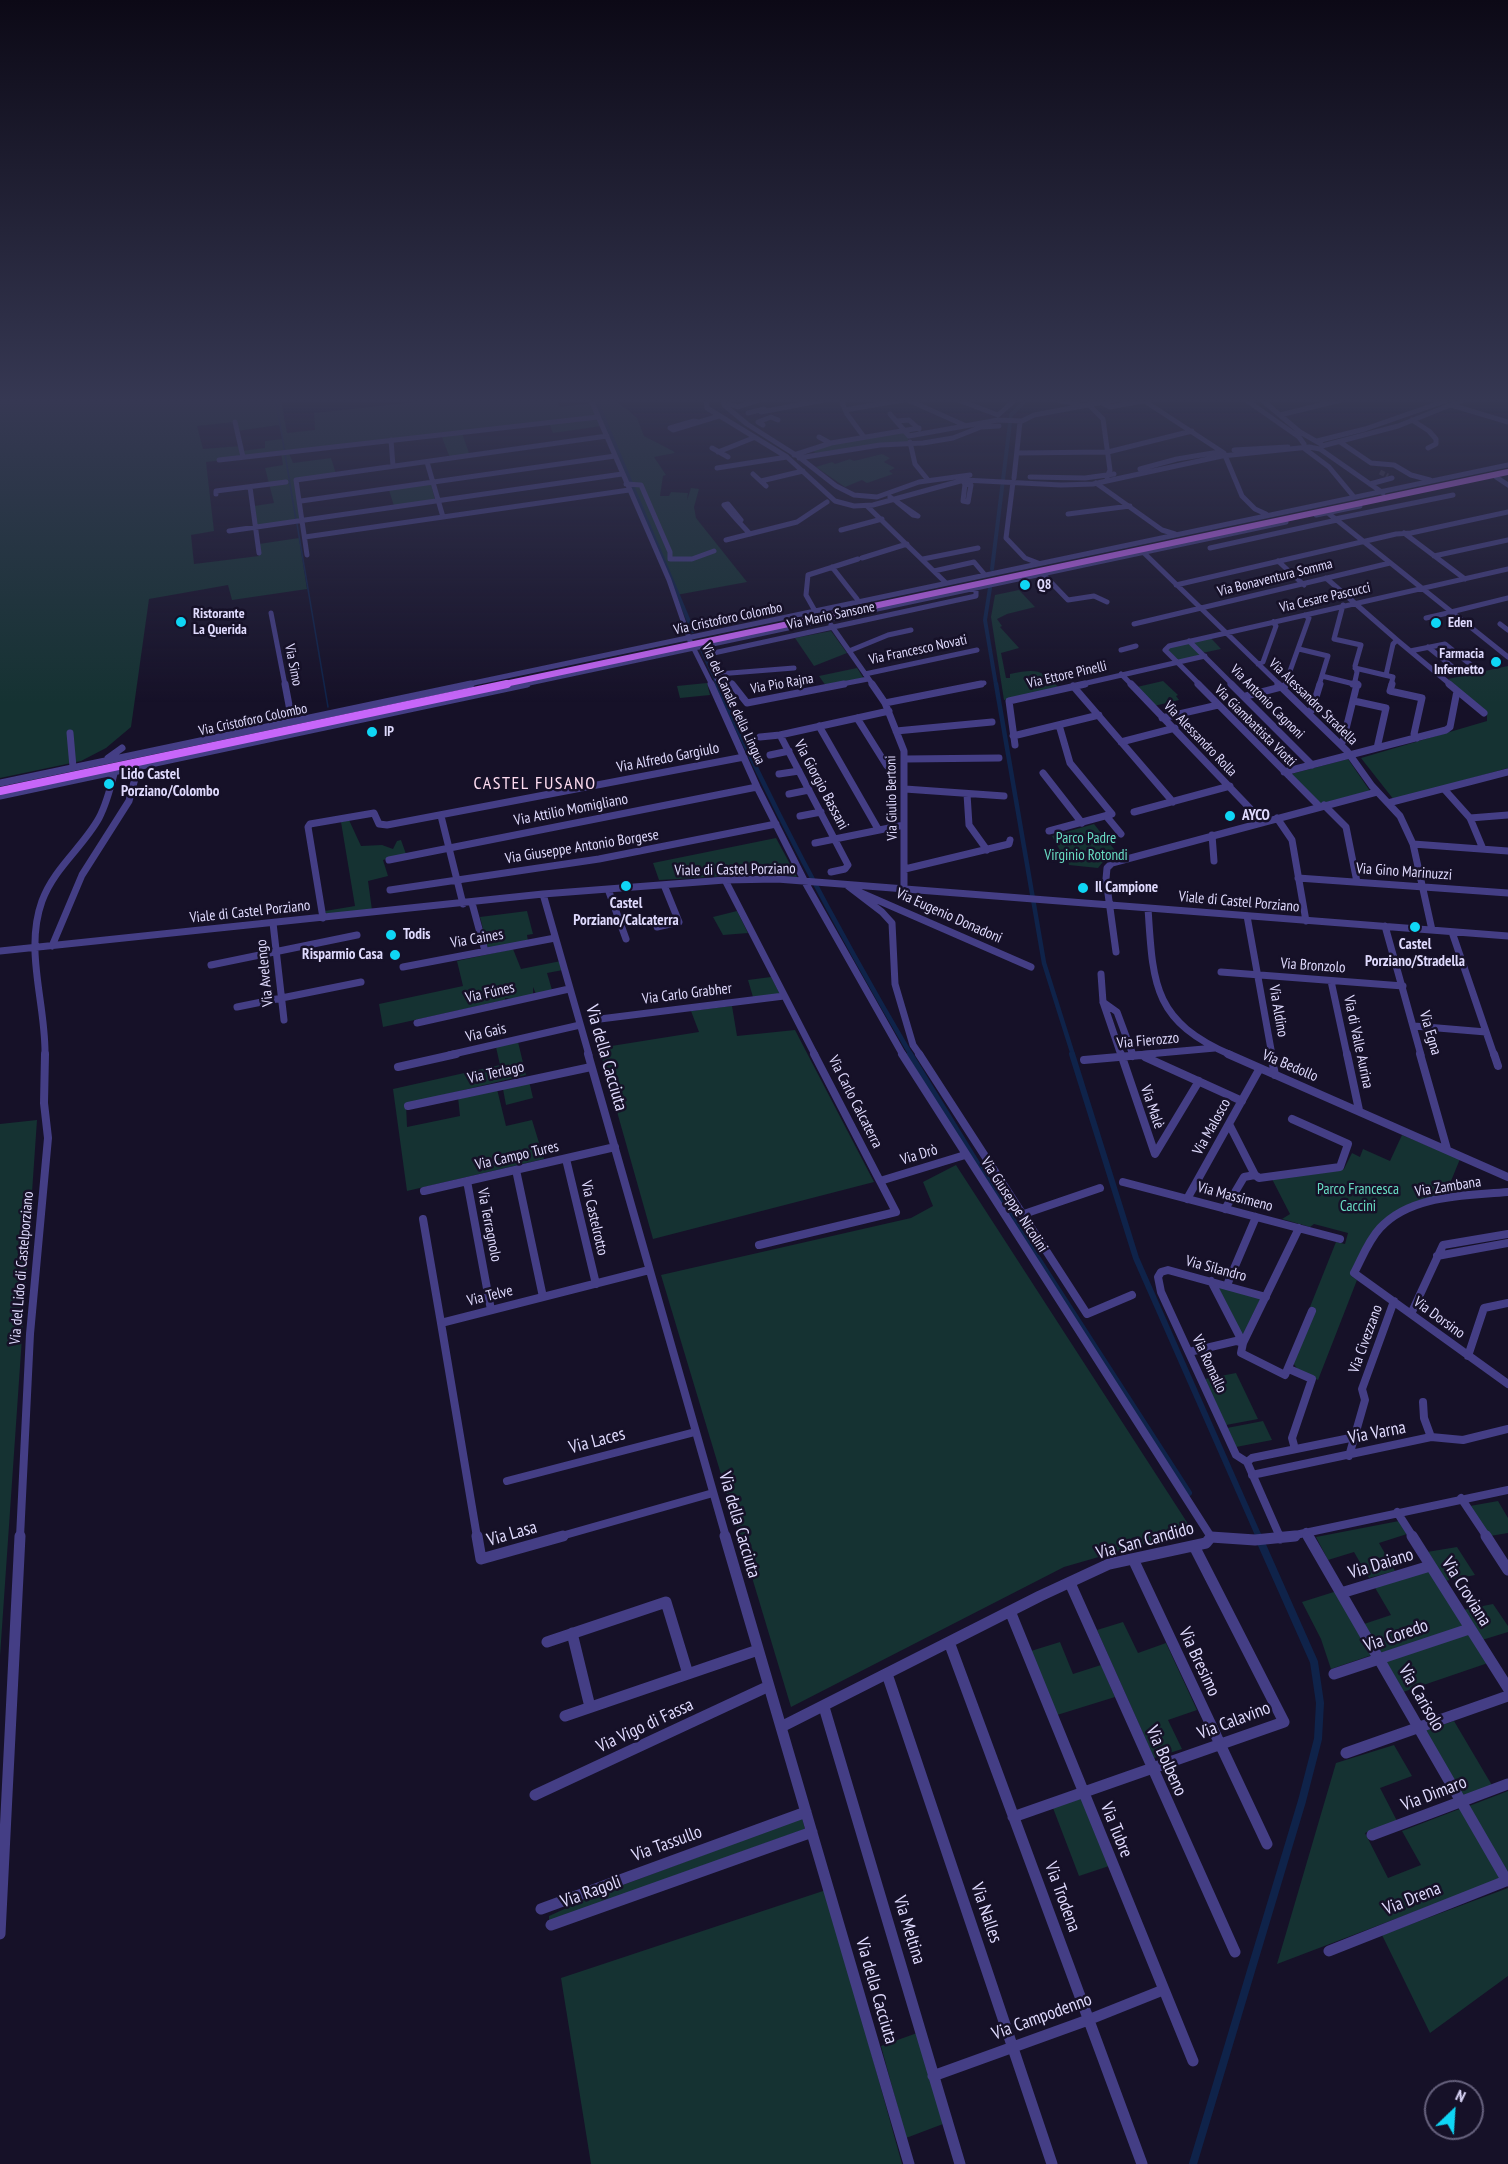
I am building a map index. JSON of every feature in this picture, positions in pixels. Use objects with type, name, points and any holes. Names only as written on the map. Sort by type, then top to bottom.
[{"type":"main road","name":"Via Cristoforo Colombo","points":[[118,764],[318,724],[1357,501]]},
{"type":"main road","name":"Via Cristoforo Colombo","points":[[0,792],[232,736],[691,643],[781,622],[974,586],[1360,501]]},
{"type":"main road","points":[[602,663],[611,666]]},
{"type":"main road","points":[[318,724],[330,726]]},
{"type":"street","points":[[252,501],[259,553]]},
{"type":"street","points":[[300,501],[307,555]]},
{"type":"street","points":[[229,531],[431,501]]},
{"type":"street","points":[[438,501],[443,517]]},
{"type":"street","points":[[305,537],[537,501]]},
{"type":"street","name":"Via del Canale della Lingua","points":[[637,501],[669,580],[691,643],[711,680],[757,787],[807,882]]},
{"type":"street","points":[[648,501],[670,552],[670,559],[677,561],[708,555],[714,551]]},
{"type":"street","points":[[726,540],[797,522],[827,502],[867,506],[883,501]]},
{"type":"street","points":[[1010,501],[1006,538],[1025,558],[1040,563]]},
{"type":"street","points":[[1123,501],[1162,530],[1176,534]]},
{"type":"street","points":[[1246,501],[1257,514]]},
{"type":"street","name":"Via Cristoforo Colombo","points":[[822,614],[946,583],[1161,538],[1257,514],[1270,514],[1334,501]]},
{"type":"street","name":"Via Cristoforo Colombo","points":[[0,783],[105,760],[138,767],[611,666],[770,619],[885,608],[974,586],[1043,574],[1320,515],[1366,501]]},
{"type":"street","points":[[1210,548],[1426,501]]},
{"type":"street","points":[[867,506],[946,583]]},
{"type":"street","points":[[1068,514],[1130,506]]},
{"type":"street","points":[[1176,585],[1363,542],[1508,512]]},
{"type":"street","name":"Via Cristoforo Colombo","points":[[1309,513],[1320,515]]},
{"type":"street","points":[[1328,513],[1508,657]]},
{"type":"street","points":[[841,530],[844,532],[863,527],[860,525],[882,519]]},
{"type":"street","points":[[737,521],[750,534]]},
{"type":"street","points":[[1161,538],[1162,530]]},
{"type":"street","points":[[1404,533],[1462,577]]},
{"type":"street","points":[[1434,556],[1508,540]]},
{"type":"street","points":[[858,599],[832,567],[907,544]]},
{"type":"street","points":[[923,560],[978,548]]},
{"type":"street","name":"Via Alessandro Stradella","points":[[1144,553],[1351,755],[1377,792],[1400,816],[1413,844],[1432,930]]},
{"type":"street","points":[[1025,558],[1025,566]]},
{"type":"street","points":[[1278,561],[1304,585]]},
{"type":"street","points":[[934,571],[974,562],[985,575]]},
{"type":"street","name":"Via Bonaventura Somma","points":[[1134,624],[1390,563]]},
{"type":"street","name":"Via Giulio Bertoni","points":[[832,567],[808,575],[806,595],[833,628],[885,703],[906,759],[904,890]]},
{"type":"street","name":"Via Cesare Pascucci","points":[[1175,662],[1165,650],[1169,646],[1419,586],[1508,569]]},
{"type":"street","points":[[1043,574],[1068,600],[1094,596],[1107,602]]},
{"type":"street","points":[[1326,578],[1484,713]]},
{"type":"street","name":"Via Mario Sansone","points":[[719,677],[709,654],[976,596],[974,586]]},
{"type":"street","points":[[1426,618],[1508,598]]},
{"type":"street","points":[[1340,744],[1343,741],[1358,685],[1355,681],[1358,672],[1355,668],[1361,645],[1334,639],[1343,605]]},
{"type":"street","points":[[885,608],[896,614]]},
{"type":"street","name":"Via Simo","points":[[272,613],[292,721]]},
{"type":"street","points":[[1246,696],[1285,686],[1309,618],[1305,615]]},
{"type":"street","points":[[770,619],[781,622]]},
{"type":"street","points":[[1258,664],[1263,662],[1276,626],[1273,622]]},
{"type":"street","points":[[1500,624],[1508,630]]},
{"type":"street","points":[[849,651],[888,635],[911,630]]},
{"type":"street","points":[[1386,675],[1393,644],[1397,640]]},
{"type":"street","name":"Via Antonio Cagnoni","points":[[1189,641],[1312,765]]},
{"type":"street","name":"Via Cristoforo Colombo","points":[[232,736],[292,721],[691,643]]},
{"type":"street","points":[[1410,651],[1445,644],[1476,669]]},
{"type":"street","points":[[1121,650],[1136,646]]},
{"type":"street","points":[[1428,647],[1460,673]]},
{"type":"street","name":"Via Francesco Novati","points":[[866,677],[977,650]]},
{"type":"street","points":[[1299,650],[1328,656],[1312,710],[1307,712]]},
{"type":"street","name":"Via Ettore Pinelli","points":[[1015,745],[1009,700],[1205,656]]},
{"type":"street","name":"Via Giambattista Viotti","points":[[1175,662],[1284,772],[1346,827],[1358,882]]},
{"type":"street","points":[[1427,675],[1430,667]]},
{"type":"street","points":[[711,680],[719,677],[794,668]]},
{"type":"street","points":[[1355,668],[1393,677],[1390,691],[1422,698],[1414,734],[1417,738]]},
{"type":"street","name":"Via Alessandro Rolla","points":[[1121,674],[1262,821]]},
{"type":"street","points":[[1322,676],[1358,685]]},
{"type":"street","name":"Via Pio Rajna","points":[[719,677],[731,683],[747,703],[866,677]]},
{"type":"street","points":[[885,703],[984,683]]},
{"type":"street","points":[[1073,686],[1173,802]]},
{"type":"street","points":[[1284,772],[1417,738],[1450,727],[1457,691]]},
{"type":"street","points":[[1354,701],[1386,708],[1377,748]]},
{"type":"street","points":[[1162,718],[1218,705]]},
{"type":"street","name":"Via Giorgio Bassani","points":[[831,872],[848,865],[780,735],[889,711]]},
{"type":"street","points":[[1013,736],[1099,715]]},
{"type":"street","points":[[858,718],[887,766]]},
{"type":"street","points":[[896,731],[992,722]]},
{"type":"street","points":[[1049,831],[1107,817],[1112,813],[1067,758],[1059,725]]},
{"type":"street","points":[[819,726],[878,830]]},
{"type":"street","points":[[1121,742],[1175,728]]},
{"type":"street","points":[[70,733],[73,767]]},
{"type":"street","points":[[760,737],[780,735]]},
{"type":"street","points":[[105,760],[122,748]]},
{"type":"street","points":[[770,755],[789,751]]},
{"type":"street","name":"Via Alfredo Gargiulo","points":[[323,918],[309,825],[374,813],[378,823],[382,825],[441,816],[744,757]]},
{"type":"street","points":[[906,759],[999,758]]},
{"type":"street","name":"Via del Lido di Castelporziano","points":[[0,1934],[30,1334],[48,1138],[44,1103],[43,1010],[33,948],[38,913],[47,889],[59,869],[98,820],[105,806],[118,764]]},
{"type":"street","points":[[52,946],[82,875],[129,801],[138,767]]},
{"type":"street","points":[[779,774],[799,771]]},
{"type":"street","points":[[1388,803],[1508,772]]},
{"type":"street","points":[[1043,773],[1082,823]]},
{"type":"street","points":[[1134,812],[1230,786]]},
{"type":"street","name":"Via Attilio Momigliano","points":[[389,860],[757,787]]},
{"type":"street","points":[[905,789],[1004,796]]},
{"type":"street","points":[[1444,789],[1470,818],[1484,849]]},
{"type":"street","points":[[789,794],[809,790]]},
{"type":"street","points":[[1116,952],[1106,877],[1111,863],[1321,805],[1377,792]]},
{"type":"street","points":[[967,794],[969,824],[987,850]]},
{"type":"street","points":[[800,816],[821,812]]},
{"type":"street","points":[[1470,818],[1508,814]]},
{"type":"street","points":[[441,816],[463,904]]},
{"type":"street","points":[[1107,817],[1121,834]]},
{"type":"street","points":[[1277,818],[1292,840],[1306,921]]},
{"type":"street","name":"Via Giuseppe Antonio Borgese","points":[[390,890],[599,859],[776,824]]},
{"type":"street","points":[[815,843],[904,825]]},
{"type":"street","points":[[1212,835],[1214,861]]},
{"type":"street","points":[[906,869],[1010,844],[1010,840]]},
{"type":"street","points":[[1413,844],[1508,851]]},
{"type":"street","name":"Via Gino Marinuzzi","points":[[1298,878],[1508,893]]},
{"type":"street","name":"Viale di Castel Porziano","points":[[0,951],[543,894],[725,880],[777,879],[1508,936]]},
{"type":"street","name":"Via Carlo Calcaterra","points":[[725,880],[896,1212],[759,1245]]},
{"type":"street","name":"Via Giuseppe Nicolini","points":[[807,882],[898,1048],[1211,1537]]},
{"type":"street","points":[[657,927],[679,922],[664,885]]},
{"type":"street","points":[[847,885],[882,912],[892,923],[895,984],[903,1018],[914,1045],[1086,1314],[1132,1295]]},
{"type":"street","points":[[608,889],[626,939]]},
{"type":"street","name":"Via Eugenio Donadoni","points":[[855,891],[1031,967]]},
{"type":"street","name":"Via della Cacciuta","points":[[543,894],[695,1432],[758,1650],[783,1726],[909,2164]]},
{"type":"street","points":[[472,903],[485,951]]},
{"type":"street","name":"Via Bedollo","points":[[1148,908],[1155,988],[1160,1000],[1181,1026],[1215,1048],[1508,1177]]},
{"type":"street","name":"Via Aldino","points":[[1247,916],[1275,1075]]},
{"type":"street","name":"Via Avelengo","points":[[273,924],[284,1020]]},
{"type":"street","name":"Via Egna","points":[[1385,926],[1447,1149]]},
{"type":"street","points":[[1452,932],[1498,1066]]},
{"type":"street","points":[[211,965],[357,935]]},
{"type":"street","name":"Via Caines","points":[[403,967],[555,938]]},
{"type":"street","name":"Via Bronzolo","points":[[1221,972],[1403,986]]},
{"type":"street","points":[[1101,974],[1103,1002],[1121,1058]]},
{"type":"street","name":"Via di Valle Aurina","points":[[1331,981],[1359,1110]]},
{"type":"street","points":[[237,1007],[361,982]]},
{"type":"street","name":"Via Fúnes","points":[[417,1023],[569,989]]},
{"type":"street","name":"Via Carlo Grabher","points":[[592,1020],[784,996]]},
{"type":"street","points":[[1103,1002],[1117,1012],[1133,1056]]},
{"type":"street","name":"Via Gais","points":[[398,1067],[580,1025]]},
{"type":"street","points":[[1414,1026],[1486,1032]]},
{"type":"street","name":"Via Fierozzo","points":[[1084,1060],[1215,1048]]},
{"type":"street","points":[[1142,1056],[1242,1101]]},
{"type":"street","name":"Via Malè","points":[[1121,1058],[1155,1154],[1199,1081]]},
{"type":"street","name":"Via Terlago","points":[[408,1106],[591,1067]]},
{"type":"street","name":"Via Malosco","points":[[1187,1199],[1260,1068]]},
{"type":"street","points":[[1229,1124],[1255,1175],[1259,1178],[1340,1167],[1348,1144],[1292,1119]]},
{"type":"street","name":"Via Campo Tures","points":[[424,1191],[615,1147]]},
{"type":"street","name":"Via Drò","points":[[880,1181],[965,1155]]},
{"type":"street","name":"Via Castelrotto","points":[[566,1159],[596,1284]]},
{"type":"street","points":[[516,1170],[543,1297]]},
{"type":"street","points":[[1225,1209],[1244,1177],[1255,1175]]},
{"type":"street","name":"Via Terragnolo","points":[[467,1181],[491,1310]]},
{"type":"street","name":"Via Massimeno","points":[[1124,1182],[1340,1239]]},
{"type":"street","points":[[1021,1215],[1100,1188]]},
{"type":"street","name":"Via Zambana","points":[[1354,1273],[1381,1226],[1402,1209],[1419,1203],[1508,1192]]},
{"type":"street","points":[[1227,1285],[1256,1217]]},
{"type":"street","points":[[423,1219],[441,1323]]},
{"type":"street","points":[[1299,1228],[1243,1343],[1241,1353],[1286,1375],[1312,1311]]},
{"type":"street","points":[[1411,1314],[1443,1245],[1508,1234]]},
{"type":"street","points":[[1437,1256],[1508,1243]]},
{"type":"street","name":"Via Telve","points":[[441,1323],[649,1270]]},
{"type":"street","name":"Via Silandro","points":[[1160,1273],[1168,1270],[1266,1297]]},
{"type":"street","name":"Via Romallo","points":[[1160,1273],[1158,1281],[1161,1292],[1236,1455],[1247,1462],[1275,1538]]},
{"type":"street","name":"Via Dorsino","points":[[1354,1273],[1508,1384]]},
{"type":"street","points":[[1211,1281],[1243,1343]]},
{"type":"street","name":"Via Civezzano","points":[[1349,1456],[1365,1400],[1362,1389],[1394,1302]]},
{"type":"street","points":[[1468,1356],[1484,1308],[1508,1304]]},
{"type":"street","name":"Via Lasa","points":[[441,1323],[482,1559],[713,1493]]},
{"type":"street","points":[[1189,1352],[1236,1341],[1243,1343]]},
{"type":"street","points":[[1289,1369],[1312,1379],[1292,1438],[1295,1449]]},
{"type":"street","points":[[1423,1402],[1424,1418],[1431,1437]]},
{"type":"street","name":"Via Varna","points":[[1252,1475],[1431,1437],[1463,1440],[1508,1429]]},
{"type":"street","name":"Via Laces","points":[[507,1481],[695,1432]]},
{"type":"street","points":[[1247,1462],[1252,1458],[1355,1437]]},
{"type":"street","name":"Via San Candido","points":[[783,1726],[1010,1611],[1109,1564],[1206,1543],[1211,1537],[1251,1541],[1275,1538],[1508,1490]]},
{"type":"street","points":[[1461,1498],[1508,1570]]},
{"type":"street","name":"Via Croviana","points":[[1397,1512],[1508,1688]]},
{"type":"street","name":"Via Carisolo","points":[[1306,1532],[1507,1880]]},
{"type":"street","name":"Via Calavino","points":[[1013,1817],[1284,1722],[1194,1546]]},
{"type":"street","name":"Via Bresimo","points":[[1132,1559],[1267,1844]]},
{"type":"street","name":"Via Daiano","points":[[1341,1593],[1430,1566]]},
{"type":"street","name":"Via Bolbeno","points":[[1070,1583],[1151,1769],[1235,1952]]},
{"type":"street","points":[[547,1642],[666,1602],[688,1674]]},
{"type":"street","name":"Via Tubre","points":[[1010,1611],[1193,2061]]},
{"type":"street","name":"Via Coredo","points":[[1334,1674],[1469,1629]]},
{"type":"street","points":[[572,1633],[590,1707]]},
{"type":"street","name":"Via Trodena","points":[[949,1642],[1142,2164]]},
{"type":"street","points":[[565,1716],[758,1650]]},
{"type":"street","name":"Via Nalles","points":[[887,1674],[1052,2164]]},
{"type":"street","name":"Via Vigo di Fassa","points":[[535,1795],[769,1686]]},
{"type":"street","points":[[1346,1753],[1508,1696]]},
{"type":"street","name":"Via Meltina","points":[[824,1707],[960,2164]]},
{"type":"street","name":"Via Dimaro","points":[[1372,1835],[1508,1784]]},
{"type":"street","name":"Via Tassullo","points":[[541,1909],[806,1812]]},
{"type":"street","name":"Via Ragoli","points":[[551,1925],[812,1832]]},
{"type":"street","name":"Via Drena","points":[[1329,1951],[1507,1880]]},
{"type":"street","name":"Via Campodenno","points":[[933,2076],[1088,2020],[1163,1990]]},
{"type":"green space","points":[[0,501],[211,501],[214,531],[191,535],[194,564],[259,556],[259,544],[299,538],[307,589],[232,600],[228,585],[149,599],[131,727],[106,748],[81,761],[0,778]]},
{"type":"green space","points":[[273,501],[300,501],[303,520],[257,527],[254,506],[274,503]]},
{"type":"green space","points":[[392,501],[428,501],[394,506]]},
{"type":"green space","points":[[636,501],[696,501],[696,518],[747,582],[676,595]]},
{"type":"green space","points":[[1019,590],[1035,607],[997,619],[1002,626],[1000,627],[1019,648],[1001,653],[1006,678],[1010,678],[1010,674],[1032,671],[1047,676],[1058,687],[1004,700],[991,617],[995,595]]},
{"type":"green space","points":[[831,631],[847,653],[814,666],[795,638]]},
{"type":"green space","points":[[1209,636],[1221,649],[1202,653],[1205,656],[1175,662],[1166,653],[1169,646]]},
{"type":"green space","points":[[1508,666],[1508,768],[1394,800],[1361,758],[1487,721],[1487,713],[1448,679]]},
{"type":"green space","points":[[857,668],[864,679],[826,686],[819,676]]},
{"type":"green space","points":[[1163,681],[1178,695],[1176,696],[1179,700],[1154,706],[1137,687]]},
{"type":"green space","points":[[707,683],[710,695],[680,698],[677,686]]},
{"type":"green space","points":[[1348,759],[1370,791],[1320,804],[1291,774]]},
{"type":"green space","points":[[349,820],[361,846],[382,845],[393,849],[397,841],[401,840],[406,854],[383,860],[388,876],[368,881],[372,910],[327,915],[325,911],[355,906],[341,822]]},
{"type":"green space","name":"Parco Padre Virginio Rotondi","points":[[1094,824],[1118,854],[1107,857],[1098,868],[1069,865],[1067,855],[1062,854],[1052,836]]},
{"type":"green space","points":[[776,838],[797,877],[763,874],[659,880],[653,863]]},
{"type":"green space","points":[[527,911],[533,934],[527,935],[528,941],[488,949],[480,917]]},
{"type":"green space","points":[[737,911],[748,933],[723,935],[713,917]]},
{"type":"green space","points":[[513,949],[521,969],[561,961],[563,970],[547,973],[552,990],[536,994],[533,987],[533,995],[505,998],[505,1000],[383,1027],[379,1004],[463,986],[457,961]]},
{"type":"green space","points":[[771,977],[780,994],[753,997],[748,980]]},
{"type":"green space","points":[[732,1006],[737,1036],[795,1030],[874,1182],[653,1239],[599,1048],[699,1032],[691,1011]]},
{"type":"green space","points":[[518,1042],[526,1075],[406,1104],[407,1127],[460,1116],[458,1097],[497,1089],[506,1126],[532,1120],[544,1159],[407,1191],[393,1089],[500,1065],[496,1047]]},
{"type":"green space","points":[[529,1081],[533,1098],[506,1105],[503,1089]]},
{"type":"green space","points":[[37,1120],[0,1656],[0,1124]]},
{"type":"green space","name":"Parco Francesca Caccini","points":[[1402,1135],[1460,1159],[1444,1198],[1418,1201],[1370,1239],[1351,1276],[1357,1280],[1318,1380],[1298,1370],[1293,1363],[1314,1310],[1310,1307],[1336,1242],[1345,1244],[1348,1233],[1314,1224],[1310,1227],[1282,1219],[1290,1214],[1272,1179],[1344,1169],[1352,1153],[1360,1157],[1363,1149],[1390,1161]]},
{"type":"green space","points":[[956,1165],[1192,1530],[1064,1567],[791,1707],[661,1275],[911,1218],[933,1206],[923,1182]]},
{"type":"green space","points":[[1217,1285],[1261,1298],[1242,1337]]},
{"type":"green space","points":[[1236,1373],[1258,1419],[1226,1425],[1205,1379]]},
{"type":"green space","points":[[1263,1421],[1272,1440],[1236,1447],[1227,1428]]},
{"type":"green space","points":[[1498,1501],[1508,1518],[1508,1533],[1490,1536],[1470,1506]]},
{"type":"green space","points":[[1399,1521],[1407,1534],[1379,1543],[1395,1571],[1369,1578],[1354,1552],[1328,1560],[1316,1537]]},
{"type":"green space","points":[[1457,1547],[1475,1575],[1445,1581],[1427,1552]]},
{"type":"green space","points":[[1429,1569],[1465,1626],[1381,1653],[1364,1624],[1391,1615],[1374,1586]]},
{"type":"green space","points":[[1337,1591],[1372,1655],[1331,1669],[1321,1639],[1302,1602]]},
{"type":"green space","points":[[1493,1604],[1508,1626],[1508,1632],[1482,1640],[1463,1610]]},
{"type":"green space","points":[[1123,1622],[1138,1653],[1166,1643],[1197,1710],[1168,1720],[1182,1749],[1154,1758],[1097,1630]]},
{"type":"green space","points":[[1468,1633],[1488,1663],[1403,1692],[1385,1661]]},
{"type":"green space","points":[[1060,1642],[1073,1674],[1101,1665],[1115,1697],[1057,1715],[1031,1651]]},
{"type":"green space","points":[[1454,1721],[1493,1787],[1464,1798],[1425,1731]]},
{"type":"green space","points":[[1394,1745],[1412,1776],[1380,1788],[1397,1821],[1365,1833],[1388,1878],[1421,1865],[1402,1831],[1462,1808],[1503,1878],[1277,1964],[1336,1763]]},
{"type":"green space","points":[[1508,1791],[1508,1873],[1469,1806]]},
{"type":"green space","points":[[1082,1798],[1109,1866],[1079,1876],[1053,1808]]},
{"type":"green space","points":[[802,1818],[805,1829],[549,1921],[549,1916],[591,1897]]},
{"type":"green space","points":[[1508,1888],[1508,1976],[1430,2033],[1382,1935]]},
{"type":"green space","points":[[826,1890],[902,2164],[591,2164],[561,1978]]},
{"type":"green space","points":[[917,2033],[943,2124],[906,2138],[881,2046]]},
{"type":"waterway","points":[[293,501],[296,520]]},
{"type":"waterway","points":[[638,501],[693,631]]},
{"type":"waterway","points":[[992,569],[1000,501]]},
{"type":"waterway","points":[[297,524],[328,707]]},
{"type":"waterway","points":[[990,588],[985,620],[996,685]]},
{"type":"waterway","points":[[702,650],[718,685]]},
{"type":"waterway","points":[[717,684],[761,779],[809,872],[911,1055]]},
{"type":"waterway","points":[[996,684],[1044,963],[1073,1055]]},
{"type":"waterway","points":[[910,1054],[991,1186],[1189,1493]]},
{"type":"waterway","points":[[1072,1054],[1136,1258],[1259,1537]]},
{"type":"waterway","points":[[1193,2164],[1302,1801],[1318,1739],[1320,1703],[1314,1662],[1258,1536]]},
{"type":"place","name":"Q8","points":[[1025,585]]},
{"type":"place","name":"Ristorante La Querida","points":[[181,622]]},
{"type":"place","name":"Eden","points":[[1436,623]]},
{"type":"place","name":"Farmacia Infernetto","points":[[1496,662]]},
{"type":"place","name":"IP","points":[[372,732]]},
{"type":"place","name":"Lido Castel Porziano/Colombo","points":[[109,784]]},
{"type":"place","name":"AYCO","points":[[1230,816]]},
{"type":"place","name":"Castel Porziano/Calcaterra","points":[[626,886]]},
{"type":"place","name":"Il Campione","points":[[1083,888]]},
{"type":"place","name":"Castel Porziano/Stradella","points":[[1415,927]]},
{"type":"place","name":"Todis","points":[[391,935]]},
{"type":"place","name":"Risparmio Casa","points":[[395,955]]},
{"type":"district","name":"CASTEL FUSANO","points":[[535,784]]}]
